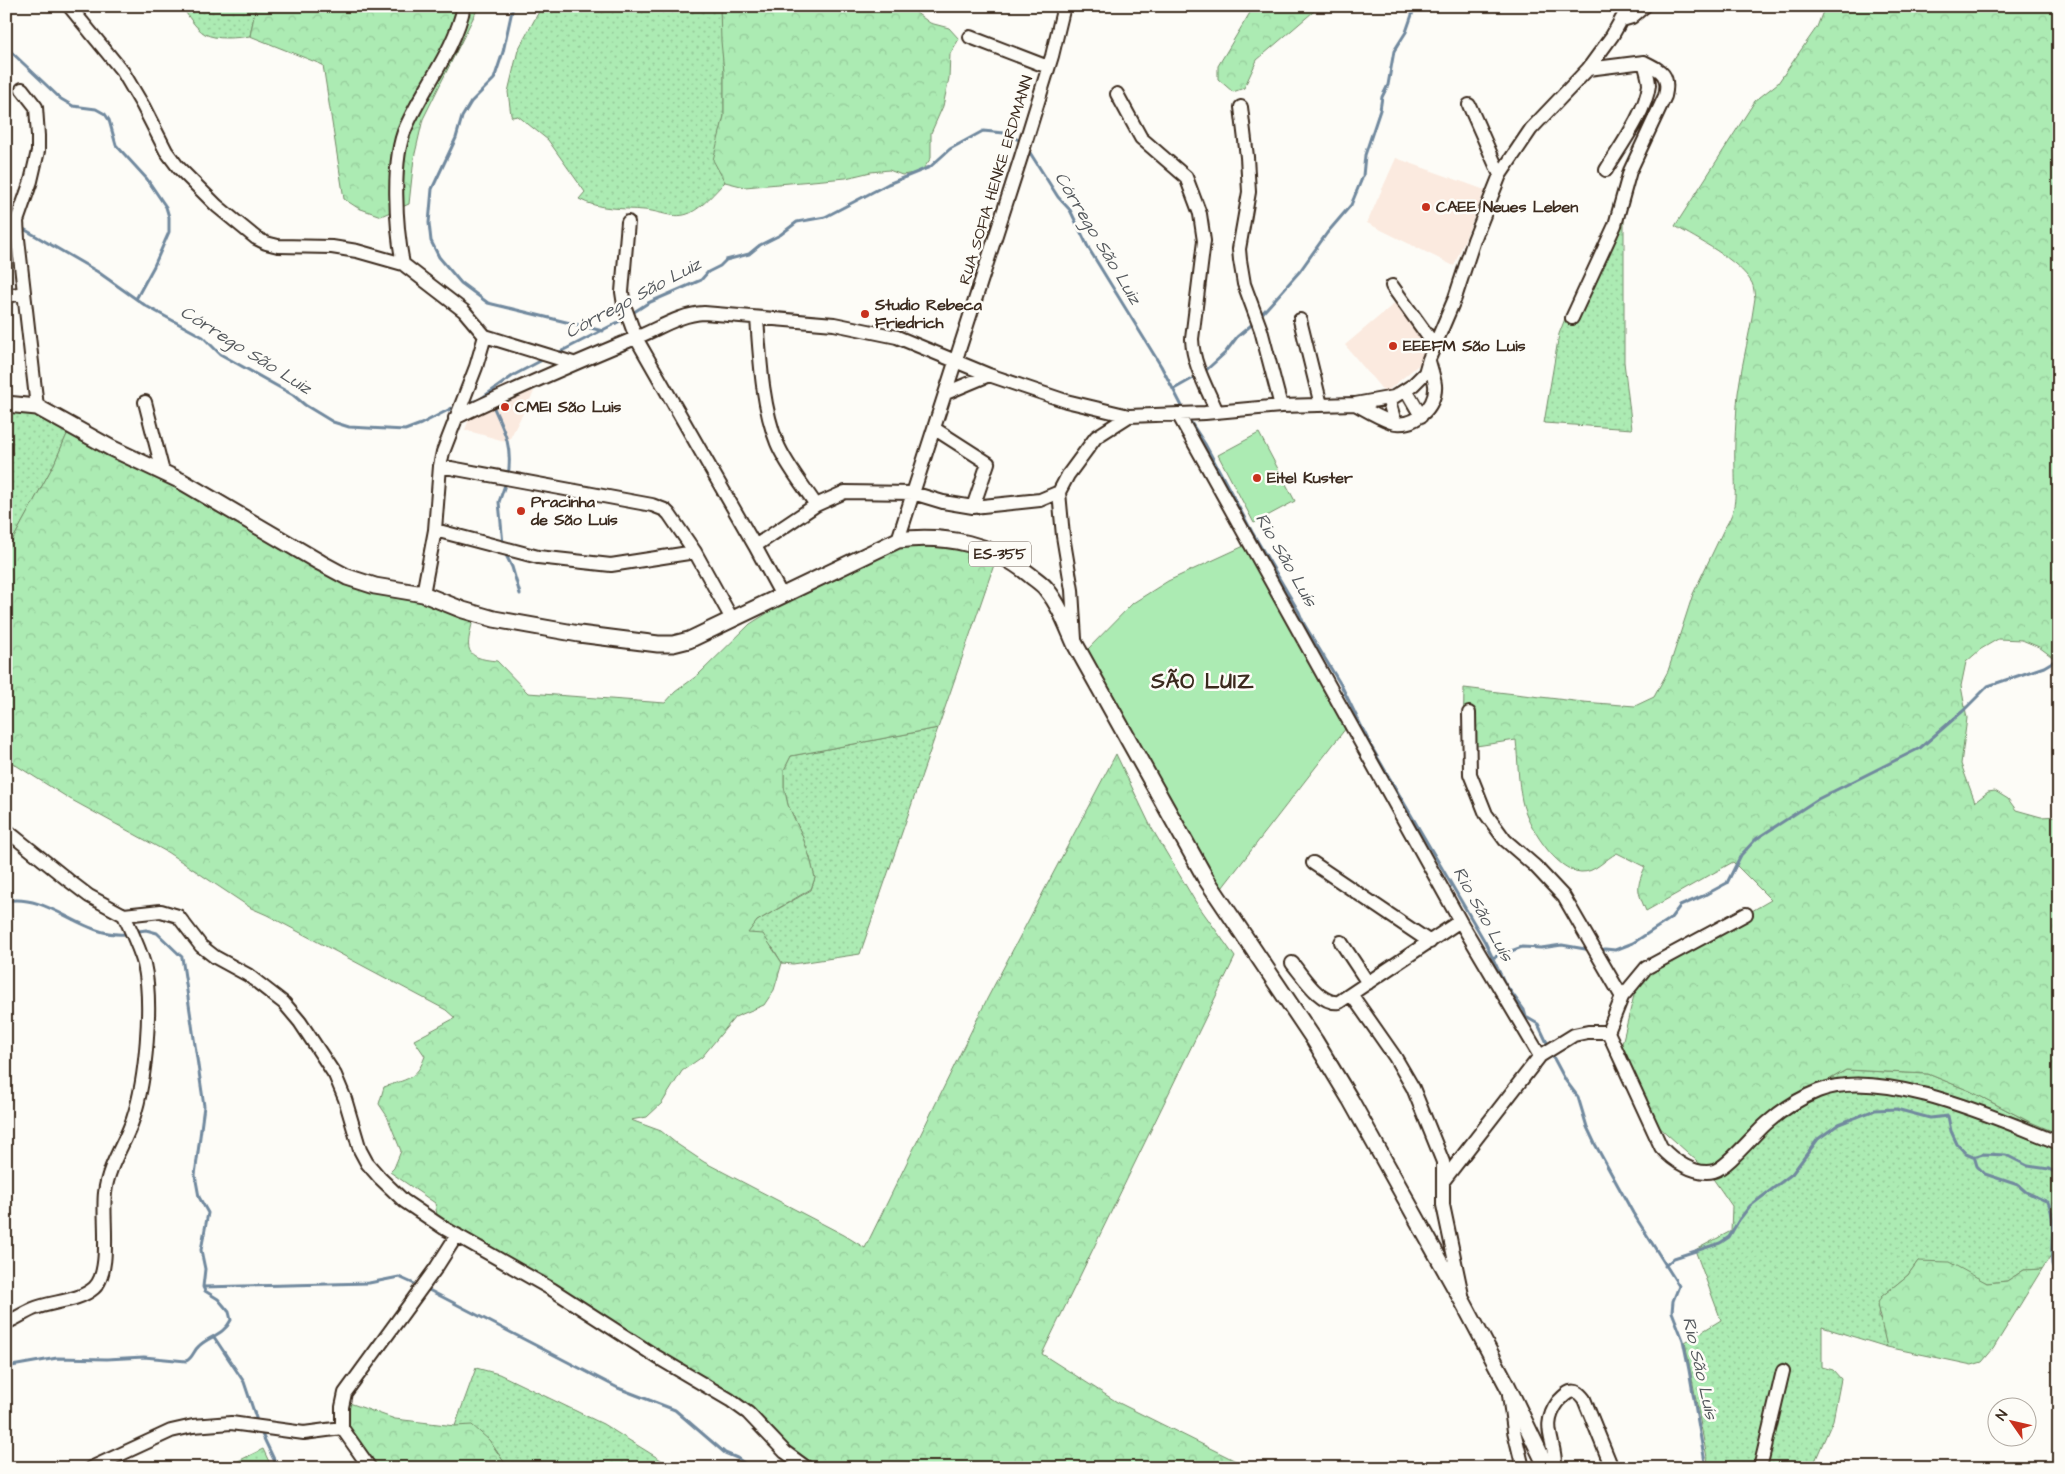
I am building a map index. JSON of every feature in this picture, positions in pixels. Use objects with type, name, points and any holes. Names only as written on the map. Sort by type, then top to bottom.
[{"type":"main road","name":"ES-355","points":[[6,404],[37,407],[111,448],[189,486],[321,564],[347,576],[375,586],[423,594],[463,610],[494,618],[579,634],[658,644],[673,644],[689,640],[781,594],[898,540],[928,538],[975,545],[998,553],[1023,570],[1047,590],[1060,610],[1075,644],[1206,879],[1315,1041],[1350,1099],[1463,1302],[1507,1385],[1547,1468]]},
{"type":"street","points":[[69,6],[123,72],[144,106],[166,151],[178,167],[217,206],[256,238],[266,244],[278,246],[332,247],[357,251],[403,264],[464,311],[485,336],[573,363]]},
{"type":"street","points":[[403,264],[397,220],[398,152],[401,138],[416,106],[457,33],[464,6]]},
{"type":"street","name":"RUA SOFIA HENKE ERDMANN","points":[[898,540],[1021,157],[1064,6]]},
{"type":"street","points":[[455,418],[634,333],[695,313],[718,313],[834,324],[897,337],[989,375],[1066,401],[1129,416],[1281,406],[1355,404],[1388,398],[1406,390],[1425,373],[1428,359],[1436,346],[1500,175],[1531,129],[1588,70],[1622,20],[1629,6]]},
{"type":"street","points":[[1622,20],[1632,17],[1645,6]]},
{"type":"street","points":[[970,37],[1048,67]]},
{"type":"street","points":[[1572,318],[1615,225],[1630,171],[1665,96],[1667,85],[1666,79],[1654,67],[1644,62],[1588,70]]},
{"type":"street","points":[[1606,170],[1634,123],[1645,99],[1649,79],[1644,62]]},
{"type":"street","points":[[22,89],[36,107],[38,136],[38,151],[31,181],[18,221],[18,239],[37,407]]},
{"type":"street","points":[[1117,94],[1141,138],[1186,177],[1200,214],[1204,241],[1192,352],[1206,386],[1211,412]]},
{"type":"street","points":[[1469,105],[1500,175]]},
{"type":"street","points":[[1241,107],[1248,157],[1249,192],[1239,249],[1240,260],[1244,284],[1262,330],[1281,406]]},
{"type":"street","points":[[628,222],[622,285],[624,305],[634,333],[781,594]]},
{"type":"street","points":[[1392,286],[1436,346]]},
{"type":"street","points":[[6,296],[24,293]]},
{"type":"street","points":[[757,318],[762,372],[771,424],[778,445],[816,505]]},
{"type":"street","points":[[1300,320],[1321,405]]},
{"type":"street","points":[[423,594],[435,530],[440,466],[455,418],[476,366],[485,336]]},
{"type":"street","points":[[1355,404],[1395,422],[1402,423],[1420,416],[1426,411],[1432,401],[1435,386],[1428,359]]},
{"type":"street","points":[[946,393],[989,375]]},
{"type":"street","points":[[1406,390],[1420,416]]},
{"type":"street","points":[[1388,398],[1395,422]]},
{"type":"street","points":[[145,402],[163,472]]},
{"type":"street","points":[[1179,414],[1460,921],[1545,1053]]},
{"type":"street","points":[[1075,644],[1072,590],[1063,536],[1059,492],[1068,475],[1096,437],[1129,416]]},
{"type":"street","points":[[934,429],[988,463],[972,507]]},
{"type":"street","points":[[440,466],[659,507],[669,514],[695,552],[732,619]]},
{"type":"street","points":[[755,546],[816,505],[845,492],[913,493],[943,502],[972,507],[1040,500],[1059,492]]},
{"type":"street","points":[[435,530],[538,557],[611,565],[695,552]]},
{"type":"street","points":[[1469,713],[1470,774],[1486,814],[1504,840],[1535,866],[1564,897],[1622,997]]},
{"type":"street","points":[[6,830],[89,896],[124,915],[161,911],[178,916],[200,946],[215,957],[248,975],[284,1003],[300,1022],[335,1075],[345,1099],[360,1150],[367,1163],[380,1178],[422,1216],[554,1290],[657,1357],[730,1400],[748,1413],[785,1452],[807,1468]]},
{"type":"street","points":[[1314,863],[1430,942]]},
{"type":"street","points":[[1746,914],[1646,968],[1622,997],[1608,1032],[1661,1147],[1670,1157],[1690,1169],[1713,1172],[1724,1165],[1767,1122],[1792,1104],[1819,1090],[1843,1084],[1867,1085],[1921,1093],[2010,1122],[2059,1143]]},
{"type":"street","points":[[6,1323],[33,1309],[83,1295],[94,1288],[100,1279],[105,1265],[105,1192],[111,1166],[133,1118],[139,1095],[144,1066],[148,994],[144,964],[124,915]]},
{"type":"street","points":[[1292,963],[1319,994],[1328,1001],[1339,1002],[1460,921]]},
{"type":"street","points":[[1340,942],[1368,983]]},
{"type":"street","points":[[1351,994],[1395,1057],[1413,1088],[1443,1162],[1443,1205],[1463,1302]]},
{"type":"street","points":[[1444,1180],[1545,1053],[1574,1035],[1588,1032],[1608,1032]]},
{"type":"street","points":[[370,1468],[342,1428],[342,1407],[345,1394],[436,1268],[457,1235]]},
{"type":"street","points":[[1760,1468],[1783,1371]]},
{"type":"street","points":[[1507,1385],[1514,1431],[1523,1468]]},
{"type":"street","points":[[1555,1468],[1549,1420],[1561,1399],[1569,1392],[1574,1392],[1579,1393],[1584,1399],[1612,1468]]},
{"type":"street","points":[[91,1468],[171,1431],[193,1426],[231,1423],[304,1433],[342,1428]]},
{"type":"shaded area","name":"CAEE Neues Leben","points":[[1396,158],[1485,190],[1454,266],[1367,223]]},
{"type":"shaded area","name":"EEEFM São Luis","points":[[1401,298],[1441,346],[1385,393],[1345,345]]},
{"type":"shaded area","name":"CMEI São Luis","points":[[521,384],[534,392],[508,442],[465,430],[470,416]]},
{"type":"green space","points":[[181,6],[256,6],[250,36],[221,38],[205,34],[195,25]]},
{"type":"green space","points":[[256,6],[479,6],[423,119],[414,158],[409,204],[381,216],[358,208],[344,199],[323,65],[250,36]]},
{"type":"green space","points":[[542,6],[720,6],[724,72],[724,116],[714,160],[725,182],[700,207],[690,213],[678,216],[650,211],[603,207],[587,203],[579,199],[585,192],[548,140],[518,116],[512,117],[508,92],[518,50]]},
{"type":"green space","points":[[720,6],[907,6],[930,23],[949,28],[959,39],[950,54],[949,78],[943,106],[931,133],[931,158],[921,172],[902,175],[889,170],[846,178],[745,187],[725,182],[713,160],[724,116],[724,72]]},
{"type":"green space","points":[[1254,6],[1320,6],[1257,60],[1244,88],[1233,92],[1218,79],[1218,66]]},
{"type":"green space","points":[[1825,6],[2059,6],[2059,662],[2039,647],[2022,640],[1998,639],[1981,649],[1966,662],[1961,686],[1967,718],[1961,764],[1975,802],[1988,792],[1995,791],[2008,799],[2016,810],[2041,817],[2059,816],[2059,1134],[2028,1121],[1970,1091],[1928,1074],[1846,1070],[1774,1111],[1732,1163],[1707,1170],[1657,1125],[1619,1056],[1637,983],[1657,956],[1724,927],[1771,900],[1733,862],[1646,911],[1639,889],[1645,867],[1617,853],[1586,872],[1571,870],[1562,864],[1544,845],[1525,811],[1520,786],[1516,740],[1463,748],[1464,688],[1635,706],[1654,697],[1668,671],[1693,594],[1734,508],[1738,393],[1755,298],[1754,288],[1746,274],[1728,258],[1675,226],[1755,101],[1778,83],[1817,27]]},
{"type":"green space","points":[[1624,212],[1624,362],[1632,429],[1544,423],[1559,334],[1568,311]]},
{"type":"green space","points":[[6,409],[38,415],[68,432],[54,464],[6,552]]},
{"type":"green space","points":[[68,432],[155,476],[332,574],[399,589],[473,620],[469,645],[473,654],[486,660],[497,661],[528,693],[665,703],[675,692],[698,675],[750,624],[769,612],[800,587],[872,551],[935,540],[996,559],[938,728],[791,756],[784,770],[784,787],[788,805],[802,835],[815,878],[811,889],[757,921],[748,933],[763,934],[782,963],[774,990],[764,1005],[735,1017],[702,1057],[682,1071],[662,1103],[647,1117],[631,1120],[661,1131],[704,1162],[844,1235],[865,1248],[987,999],[1116,754],[1151,827],[1195,901],[1235,957],[1042,1354],[1117,1402],[1250,1468],[813,1468],[797,1459],[689,1377],[437,1215],[435,1203],[390,1172],[394,1168],[401,1151],[387,1116],[379,1104],[384,1087],[410,1078],[422,1064],[425,1056],[414,1040],[455,1018],[446,1010],[251,908],[167,852],[70,799],[6,759],[6,552],[54,464]]},
{"type":"green space","name":"Eitel Kuster","points":[[1259,433],[1295,501],[1254,523],[1218,455]]},
{"type":"green space","points":[[1244,546],[1346,728],[1212,901],[1146,783],[1086,651],[1133,603],[1168,581]]},
{"type":"green space","points":[[938,728],[860,954],[793,964],[782,963],[773,948],[747,933],[757,921],[811,890],[815,878],[802,835],[788,805],[784,787],[784,770],[791,756]]},
{"type":"green space","points":[[1846,1070],[1928,1074],[1970,1091],[2028,1121],[2059,1134],[2059,1247],[2053,1252],[2042,1269],[2024,1270],[2007,1281],[1987,1283],[1970,1275],[1918,1261],[1908,1275],[1881,1297],[1878,1316],[1882,1323],[1887,1347],[1822,1327],[1822,1367],[1833,1370],[1841,1379],[1833,1420],[1812,1468],[1709,1468],[1685,1342],[1721,1320],[1695,1250],[1731,1231],[1732,1206],[1707,1170],[1774,1111]]},
{"type":"green space","points":[[1918,1261],[1949,1262],[1987,1283],[2007,1281],[2024,1270],[2042,1269],[1993,1349],[1982,1362],[1972,1365],[1887,1347],[1877,1305],[1881,1297],[1908,1275]]},
{"type":"green space","points":[[476,1368],[499,1374],[603,1424],[674,1468],[622,1468],[615,1464],[613,1468],[508,1468],[489,1440],[455,1426]]},
{"type":"green space","points":[[341,1400],[395,1419],[455,1426],[472,1425],[489,1440],[508,1468],[369,1468],[344,1428]]},
{"type":"green space","points":[[263,1449],[272,1468],[238,1468],[234,1463]]},
{"type":"waterway","points":[[513,6],[503,52],[494,79],[471,102],[462,117],[456,138],[432,189],[429,223],[431,241],[439,257],[461,283],[488,303],[603,331]]},
{"type":"waterway","points":[[1259,317],[1300,271],[1327,233],[1351,205],[1363,176],[1365,155],[1380,110],[1382,97],[1388,85],[1394,51],[1406,32],[1415,6]]},
{"type":"waterway","points":[[6,47],[61,99],[73,106],[96,109],[105,114],[109,120],[116,145],[147,179],[166,207],[169,217],[169,232],[154,266],[136,299]]},
{"type":"waterway","name":"Córrego São Luiz","points":[[631,314],[648,303],[701,280],[708,272],[720,266],[726,260],[749,254],[797,222],[825,217],[888,184],[930,167],[950,149],[983,131],[1004,133],[1021,141]]},
{"type":"waterway","name":"Córrego São Luiz","points":[[1027,148],[1058,197],[1070,210],[1089,249],[1161,366],[1184,410]]},
{"type":"waterway","name":"Córrego São Luiz","points":[[6,218],[14,223]]},
{"type":"waterway","name":"Córrego São Luiz","points":[[22,228],[98,272],[146,306],[203,337],[220,354],[293,395],[305,405],[333,422],[349,427],[405,430],[456,406]]},
{"type":"waterway","name":"Córrego São Luiz","points":[[556,354],[626,318]]},
{"type":"waterway","points":[[1203,373],[1225,353],[1237,337],[1255,322]]},
{"type":"waterway","name":"Córrego São Luiz","points":[[467,403],[479,400],[514,375],[546,358]]},
{"type":"waterway","points":[[1174,389],[1197,376]]},
{"type":"waterway","points":[[492,404],[504,430],[508,447],[508,476]]},
{"type":"waterway","name":"Rio São Luís","points":[[1188,418],[1205,444],[1252,532],[1341,685],[1372,748],[1485,942],[1505,984],[1524,1010],[1526,1017],[1538,1024],[1549,1047]]},
{"type":"waterway","points":[[503,544],[499,502],[506,482]]},
{"type":"waterway","points":[[505,553],[512,567],[520,594]]},
{"type":"waterway","points":[[2059,575],[2054,595],[2059,628]]},
{"type":"waterway","points":[[1600,951],[1605,949],[1615,950],[1633,943],[1670,919],[1680,906],[1727,883],[1741,855],[1756,839],[1818,799],[1920,748],[1963,711],[1988,686],[2044,667],[2059,658]]},
{"type":"waterway","name":"Córrego São Luiz","points":[[6,901],[22,900],[37,903],[95,929],[110,933],[126,934]]},
{"type":"waterway","name":"Córrego São Luiz","points":[[6,1367],[57,1358],[107,1359],[144,1357],[186,1361],[199,1346],[220,1333],[231,1320],[229,1312],[218,1299],[205,1291],[203,1287],[205,1269],[201,1250],[208,1213],[199,1197],[195,1175],[204,1106],[182,957],[157,933],[146,930],[139,931]]},
{"type":"waterway","points":[[1492,958],[1522,947],[1541,948],[1562,945],[1591,950]]},
{"type":"waterway","name":"Rio São Luís","points":[[1551,1053],[1566,1081],[1578,1097],[1587,1127],[1595,1144],[1633,1213],[1679,1286],[1673,1301],[1672,1312],[1683,1340],[1706,1468]]},
{"type":"waterway","points":[[1665,1266],[1674,1258],[1720,1243],[1729,1237],[1750,1206],[1792,1174],[1818,1139],[1839,1124],[1875,1110],[1896,1109],[1930,1118],[1948,1116],[1951,1131],[1957,1144],[1966,1154],[1973,1157],[1983,1154],[2006,1155],[2028,1166],[2049,1169],[2059,1175]]},
{"type":"waterway","points":[[1974,1156],[1977,1166],[1985,1174],[2018,1185],[2026,1192],[2048,1202],[2053,1225],[2052,1264],[2059,1278]]},
{"type":"waterway","points":[[203,1287],[369,1283],[399,1277],[419,1286]]},
{"type":"waterway","points":[[425,1288],[618,1388],[675,1410],[725,1453],[737,1458],[751,1468]]},
{"type":"waterway","points":[[214,1337],[244,1382],[258,1424]]},
{"type":"waterway","points":[[260,1430],[278,1468]]},
{"type":"place","name":"CAEE Neues Leben","points":[[1426,207]]},
{"type":"place","name":"Studio Rebeca Friedrich","points":[[865,314]]},
{"type":"place","name":"EEEFM São Luis","points":[[1393,346]]},
{"type":"place","name":"CMEI São Luis","points":[[505,407]]},
{"type":"place","name":"Eitel Kuster","points":[[1257,478]]},
{"type":"place","name":"Pracinha de São Luís","points":[[521,511]]},
{"type":"district","name":"SÃO LUIZ","points":[[1203,681]]}]
